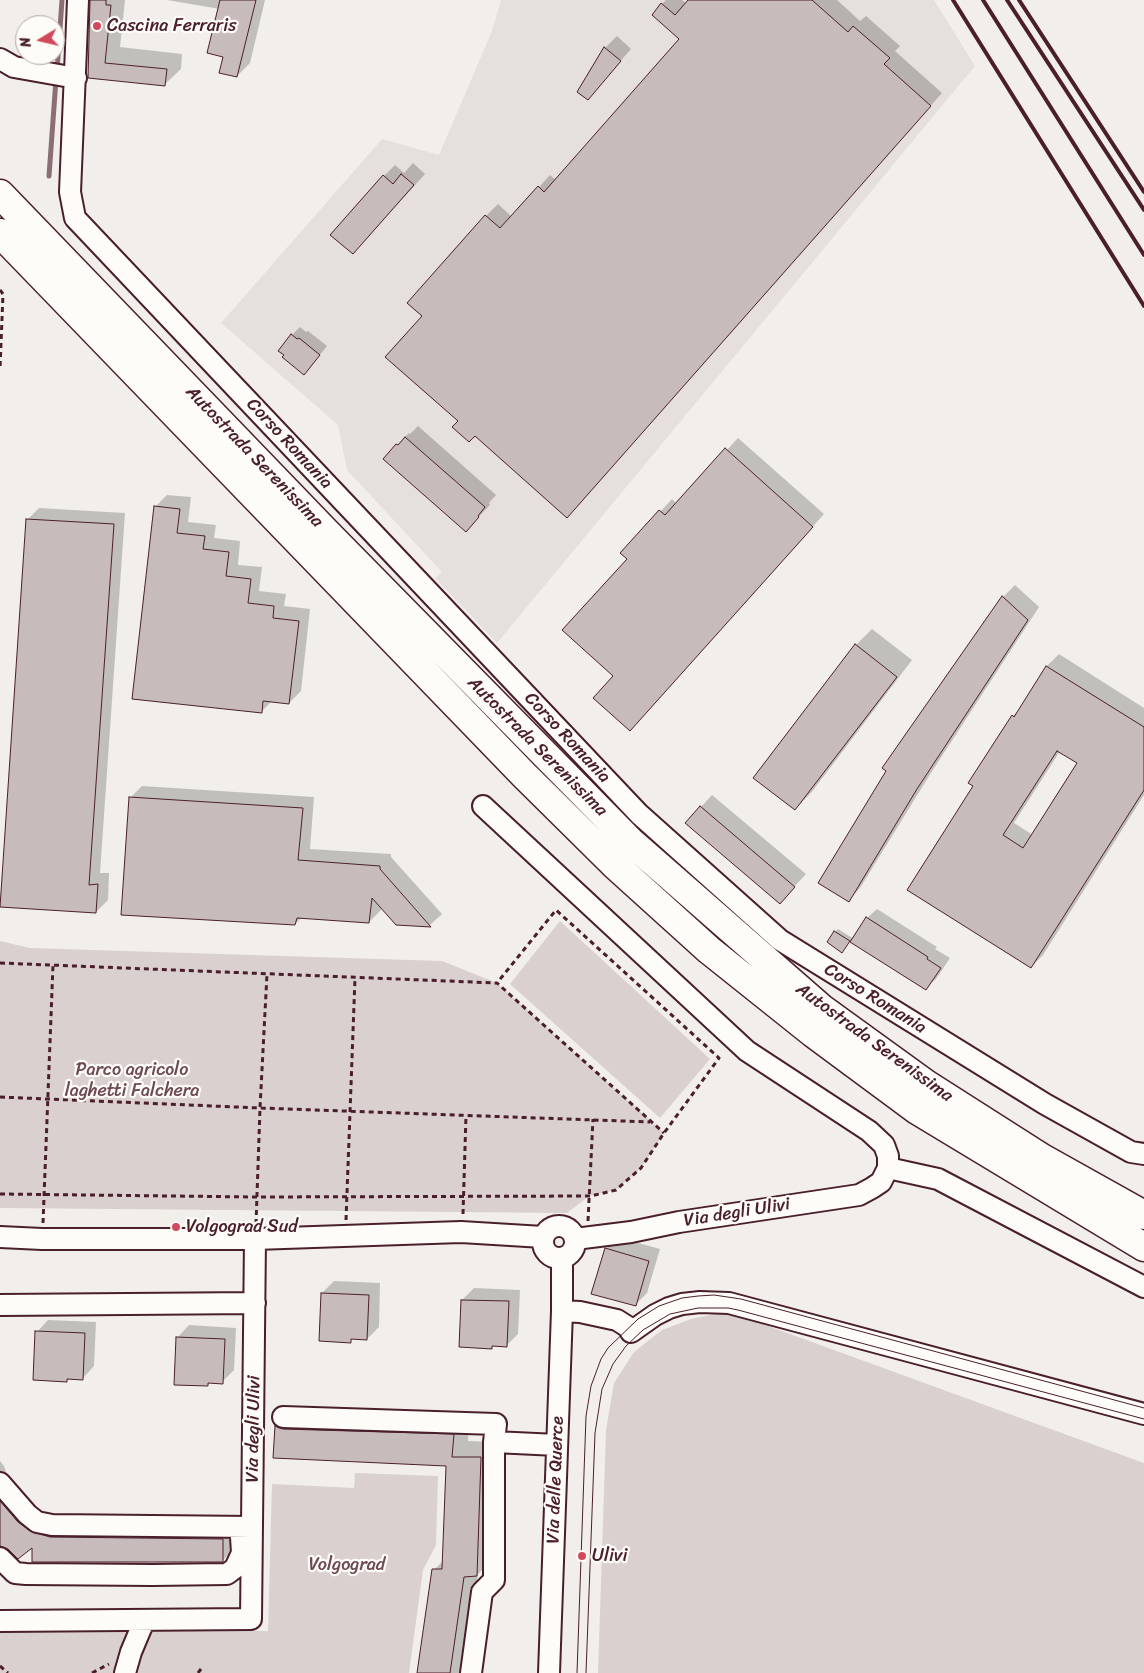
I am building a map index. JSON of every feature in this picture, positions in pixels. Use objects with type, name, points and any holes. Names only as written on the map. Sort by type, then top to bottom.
[{"type":"highway","name":"Autostrada Serenissima","points":[[0,194],[333,539],[542,753],[639,849],[837,1020],[926,1084],[1042,1158],[1144,1215]]},
{"type":"highway","name":"Autostrada Serenissima","points":[[0,233],[524,775],[615,865],[709,950],[813,1033],[917,1110],[1144,1248]]},
{"type":"street","points":[[0,59],[14,67],[76,78],[78,0]]},
{"type":"street","name":"Corso Romania","points":[[76,78],[70,192],[75,218],[639,814],[780,940],[1046,1104],[1132,1152],[1144,1154]]},
{"type":"street","points":[[484,806],[747,1051],[878,1138],[886,1150],[888,1168],[938,1179],[1144,1287]]},
{"type":"street","name":"Via degli Ulivi","points":[[581,1238],[631,1232],[679,1222],[859,1195],[881,1182],[888,1168]]},
{"type":"street","points":[[555,1225],[564,1226],[581,1238],[569,1254],[562,1258],[553,1257],[546,1252],[543,1245],[543,1237],[548,1229],[555,1225]]},
{"type":"street","points":[[0,1237],[42,1239],[255,1239],[461,1232],[543,1237]]},
{"type":"street","points":[[520,1236],[542,1255],[562,1286]]},
{"type":"street","name":"Via degli Ulivi","points":[[144,1621],[251,1620],[247,1527],[255,1303],[255,1239]]},
{"type":"street","name":"Via delle Querce","points":[[549,1673],[562,1311],[562,1258]]},
{"type":"street","points":[[562,1311],[580,1312],[617,1320],[628,1327],[631,1332],[655,1315],[669,1308],[700,1302],[729,1303],[1144,1414]]},
{"type":"street","points":[[0,1305],[255,1303]]},
{"type":"street","points":[[283,1417],[496,1424],[494,1442],[494,1580],[482,1592],[471,1673]]},
{"type":"street","points":[[494,1442],[557,1445]]},
{"type":"street","points":[[0,1483],[27,1514],[37,1522],[52,1525],[247,1527],[242,1553],[235,1568],[227,1574],[26,1574],[15,1573],[0,1558]]},
{"type":"street","points":[[0,1621],[144,1621],[131,1652],[125,1673]]},
{"type":"path","points":[[0,290],[4,294],[0,368]]},
{"type":"path","points":[[0,1194],[464,1197],[590,1196],[616,1190],[641,1168],[718,1058],[556,910],[497,983]]},
{"type":"path","points":[[0,963],[497,983],[664,1133]]},
{"type":"path","points":[[42,1239],[53,965]]},
{"type":"path","points":[[255,1239],[267,974]]},
{"type":"path","points":[[344,1235],[348,1197],[355,978]]},
{"type":"path","points":[[0,1097],[651,1122]]},
{"type":"path","points":[[461,1232],[464,1197],[466,1115]]},
{"type":"path","points":[[581,1238],[590,1196],[592,1120]]},
{"type":"path","points":[[0,1666],[8,1673]]},
{"type":"path","points":[[198,1673],[201,1669]]},
{"type":"shaded area","points":[[501,0],[934,0],[975,66],[497,643],[435,578],[442,572],[347,470],[338,425],[221,323],[382,139],[439,155],[492,31]]},
{"type":"green space","points":[[560,921],[710,1059],[660,1118],[510,984]]},
{"type":"green space","name":"Parco agricolo laghetti Falchera","points":[[0,941],[30,948],[442,961],[497,983],[664,1133],[641,1168],[616,1190],[589,1196],[567,1213],[0,1208]]},
{"type":"green space","points":[[720,1313],[746,1318],[1144,1463],[1144,1673],[598,1673],[606,1430],[614,1383],[634,1352],[662,1330],[691,1319]]},
{"type":"green space","name":"Volgograd","points":[[355,1473],[438,1476],[436,1545],[423,1570],[409,1673],[0,1673],[0,1630],[268,1631],[272,1484],[354,1488]]},
{"type":"building","name":"Cascina Ferraris","points":[[90,0],[106,0],[106,5],[111,5],[105,63],[167,69],[165,86],[88,78]]},
{"type":"building","points":[[220,0],[256,0],[237,77],[219,73],[223,57],[207,53]]},
{"type":"building","points":[[688,0],[812,0],[848,32],[853,26],[890,58],[884,64],[931,106],[567,518],[475,436],[469,442],[452,427],[458,421],[385,357],[422,316],[407,303],[485,215],[500,228],[538,186],[544,192],[679,39],[652,15],[661,3],[675,15]]},
{"type":"building","points":[[604,47],[621,61],[588,100],[577,92]]},
{"type":"building","points":[[401,174],[414,185],[353,254],[330,235],[383,175],[393,184]]},
{"type":"building","points":[[291,334],[320,355],[304,375],[282,357],[284,355],[278,351]]},
{"type":"building","points":[[405,437],[485,507],[466,532],[383,459]]},
{"type":"building","points":[[725,448],[813,527],[630,731],[593,698],[613,676],[562,630],[627,559],[620,553],[659,510],[665,515]]},
{"type":"building","points":[[154,506],[180,509],[177,533],[205,536],[203,549],[229,552],[226,576],[251,579],[248,603],[274,606],[273,618],[299,621],[289,704],[263,701],[262,713],[132,699]]},
{"type":"building","points":[[26,519],[114,524],[89,885],[98,884],[96,913],[0,907]]},
{"type":"building","points":[[1002,596],[1028,620],[917,789],[849,902],[818,883],[886,771],[882,768]]},
{"type":"building","points":[[855,644],[897,677],[795,810],[753,778]]},
{"type":"building","points":[[1046,666],[1144,727],[1144,790],[1031,968],[907,890],[973,786],[968,783],[1012,715],[1014,717]],"holes":[[[1057,751],[1077,763],[1023,848],[1003,835]]]},
{"type":"building","points":[[129,797],[303,808],[298,860],[380,866],[380,869],[431,927],[396,925],[372,898],[369,923],[297,918],[295,925],[121,915]]},
{"type":"building","points":[[700,806],[795,887],[780,904],[685,823]]},
{"type":"building","points":[[866,917],[928,957],[927,959],[941,968],[926,990],[850,942]]},
{"type":"building","points":[[834,931],[850,941],[842,953],[827,942]]},
{"type":"building","points":[[605,1248],[649,1261],[636,1306],[591,1294]]},
{"type":"building","points":[[321,1293],[369,1295],[367,1340],[351,1339],[351,1343],[319,1341]]},
{"type":"building","points":[[461,1300],[509,1301],[507,1347],[492,1346],[492,1349],[459,1347]]},
{"type":"building","points":[[35,1331],[85,1333],[83,1380],[67,1379],[67,1382],[33,1380]]},
{"type":"building","points":[[176,1337],[225,1339],[223,1384],[208,1383],[208,1386],[174,1385]]},
{"type":"building","points":[[275,1426],[283,1429],[454,1434],[452,1457],[481,1457],[477,1576],[464,1577],[450,1673],[417,1673],[432,1569],[442,1569],[446,1466],[273,1458]]},
{"type":"building","points":[[0,1501],[18,1522],[30,1531],[50,1537],[223,1539],[223,1562],[32,1562],[32,1548],[18,1559],[8,1549],[0,1546]]},
{"type":"waterway","points":[[57,71],[62,0]]},
{"type":"waterway","points":[[49,176],[56,79]]},
{"type":"tram line","points":[[577,1673],[586,1416],[591,1386],[601,1359],[608,1348],[638,1319],[659,1306],[682,1298],[698,1296],[714,1295],[741,1299],[1144,1408]]},
{"type":"tram line","points":[[586,1673],[595,1433],[602,1389],[613,1364],[626,1346],[643,1330],[670,1314],[698,1308],[738,1310],[1144,1419]]},
{"type":"railway","points":[[953,0],[1144,306]]},
{"type":"railway","points":[[983,0],[1144,255]]},
{"type":"railway","points":[[1007,0],[1144,210]]},
{"type":"railway","points":[[1019,0],[1144,192]]},
{"type":"place","name":"Cascina Ferraris","points":[[97,26]]},
{"type":"place","name":"Volgograd Sud","points":[[176,1227]]},
{"type":"place","name":"Ulivi","points":[[582,1556]]}]
